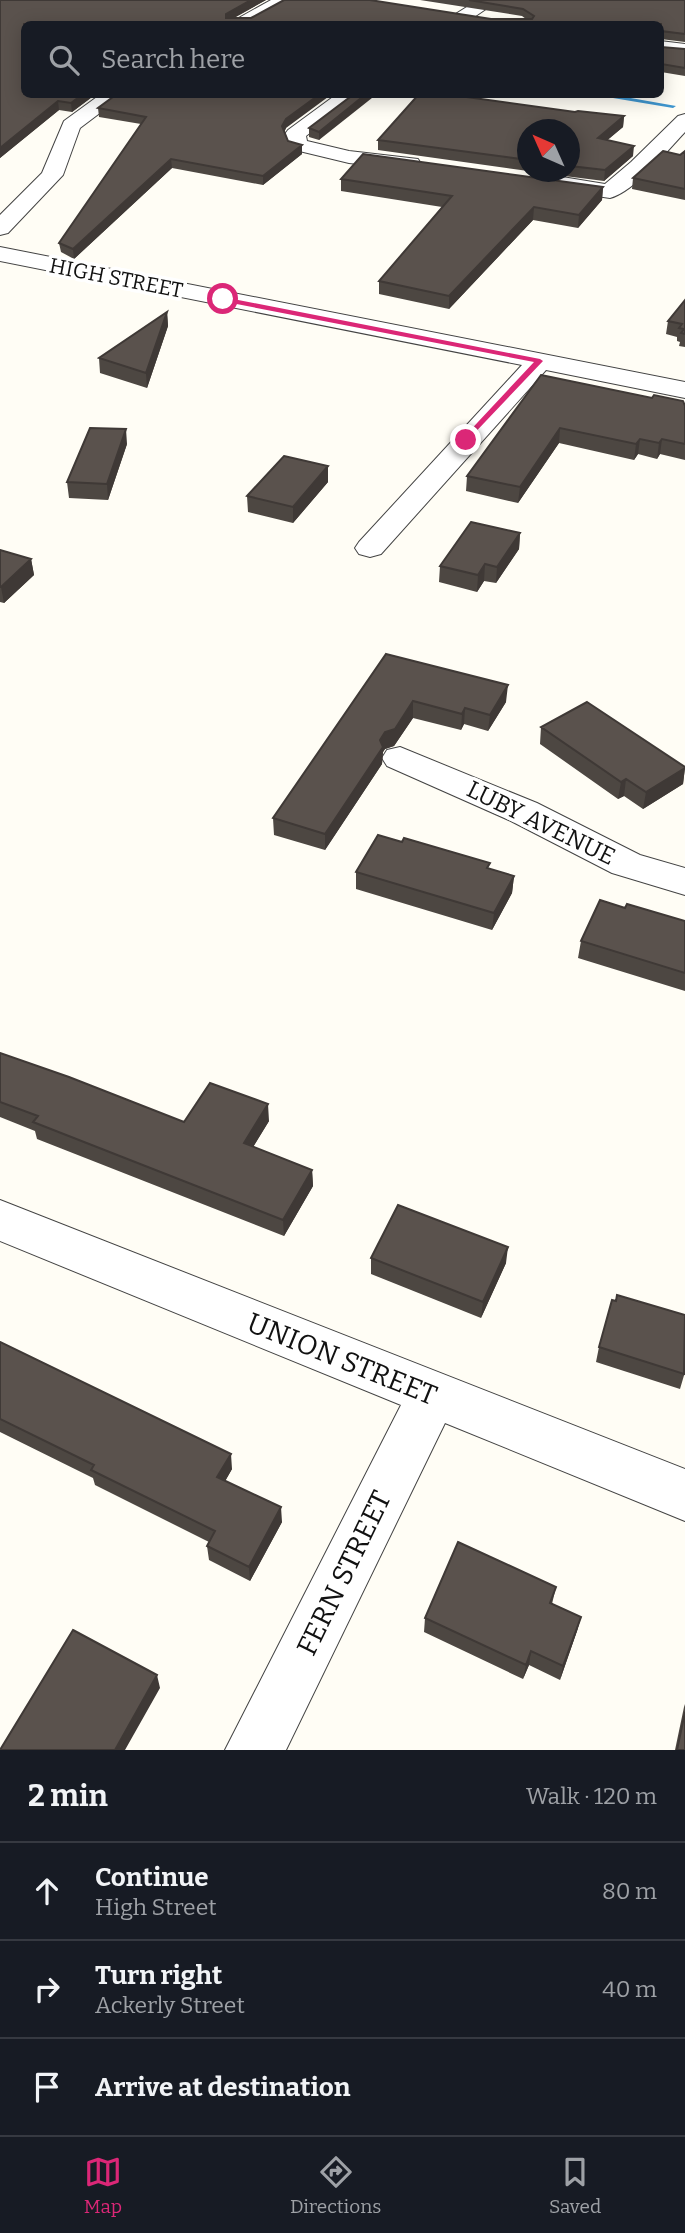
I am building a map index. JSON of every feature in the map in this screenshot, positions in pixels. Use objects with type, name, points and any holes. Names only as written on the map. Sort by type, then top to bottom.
[{"type":"street","points":[[243,21],[284,0]]},
{"type":"street","points":[[453,17],[490,0]]},
{"type":"street","points":[[453,17],[489,19]]},
{"type":"street","points":[[664,48],[685,51]]},
{"type":"street","points":[[0,228],[52,175],[71,125],[110,98]]},
{"type":"street","points":[[345,98],[295,134],[298,145],[349,158],[435,167]]},
{"type":"street","points":[[550,182],[610,191],[639,167],[685,120]]},
{"type":"street","name":"HIGH STREET","points":[[0,254],[685,390]]},
{"type":"street","points":[[370,548],[540,361]]},
{"type":"street","name":"LUBY AVENUE","points":[[400,758],[524,812],[626,864],[685,883]]},
{"type":"street","name":"UNION STREET","points":[[0,1220],[685,1495]]},
{"type":"street","name":"FERN STREET","points":[[255,1750],[432,1395]]},
{"type":"building","points":[[0,0],[251,0],[226,14],[226,18],[251,18],[284,0],[370,0],[491,19],[532,19],[534,16],[523,9],[469,0],[685,0],[685,34],[664,31],[664,21],[21,21],[21,98],[78,98],[71,103],[58,101],[0,148]]},
{"type":"building","points":[[664,47],[685,49],[685,68],[664,64]]},
{"type":"building","points":[[112,98],[315,98],[286,119],[282,126],[288,141],[302,145],[263,176],[171,159],[73,249],[59,243],[146,117],[98,108]]},
{"type":"building","points":[[349,98],[361,98],[319,132],[309,128]]},
{"type":"building","points":[[415,98],[474,98],[624,116],[598,138],[634,146],[605,170],[580,167],[580,119],[517,119],[517,159],[378,140]]},
{"type":"building","points":[[663,151],[680,155],[685,151],[685,189],[633,178]]},
{"type":"building","points":[[363,154],[517,175],[517,182],[567,182],[603,187],[579,215],[534,207],[449,296],[379,281],[452,196],[341,179]]},
{"type":"building","points":[[685,300],[685,334],[681,333],[684,329],[679,328],[682,324],[668,321]]},
{"type":"building","points":[[167,312],[146,373],[99,358]]},
{"type":"building","points":[[541,375],[652,398],[654,395],[683,401],[685,444],[662,439],[659,443],[640,439],[636,444],[560,428],[520,487],[467,476]]},
{"type":"building","points":[[90,428],[126,429],[107,484],[67,482]]},
{"type":"building","points":[[284,456],[328,466],[293,507],[247,496]]},
{"type":"building","points":[[471,522],[520,533],[497,567],[485,564],[478,575],[440,566]]},
{"type":"building","points":[[0,550],[31,559],[1,587],[0,587]]},
{"type":"building","points":[[386,654],[508,685],[490,715],[465,708],[462,714],[413,701],[395,729],[385,732],[380,740],[383,747],[325,834],[273,818]]},
{"type":"building","points":[[587,702],[685,768],[646,792],[626,779],[621,782],[541,727]]},
{"type":"building","points":[[378,835],[402,842],[404,838],[490,863],[487,868],[514,876],[494,913],[356,872]]},
{"type":"building","points":[[600,900],[625,908],[627,904],[685,921],[685,973],[581,941]]},
{"type":"building","points":[[0,1053],[184,1122],[210,1083],[268,1104],[244,1143],[312,1170],[283,1220],[33,1122],[38,1116],[0,1102]]},
{"type":"building","points":[[398,1205],[508,1247],[483,1302],[371,1258]]},
{"type":"building","points":[[617,1295],[685,1315],[684,1374],[599,1347],[612,1300],[616,1301]]},
{"type":"building","points":[[0,1342],[231,1454],[217,1477],[281,1507],[249,1567],[207,1546],[215,1531],[91,1470],[94,1465],[0,1419]]},
{"type":"building","points":[[458,1542],[556,1587],[550,1603],[581,1617],[563,1666],[531,1651],[526,1665],[425,1618]]},
{"type":"building","points":[[73,1630],[157,1675],[115,1750],[0,1750]]},
{"type":"building","points":[[685,1712],[685,1750],[677,1750]]},
{"type":"waterway","points":[[619,98],[673,106]]},
{"type":"route","points":[[223,299],[540,361],[466,440]]}]
